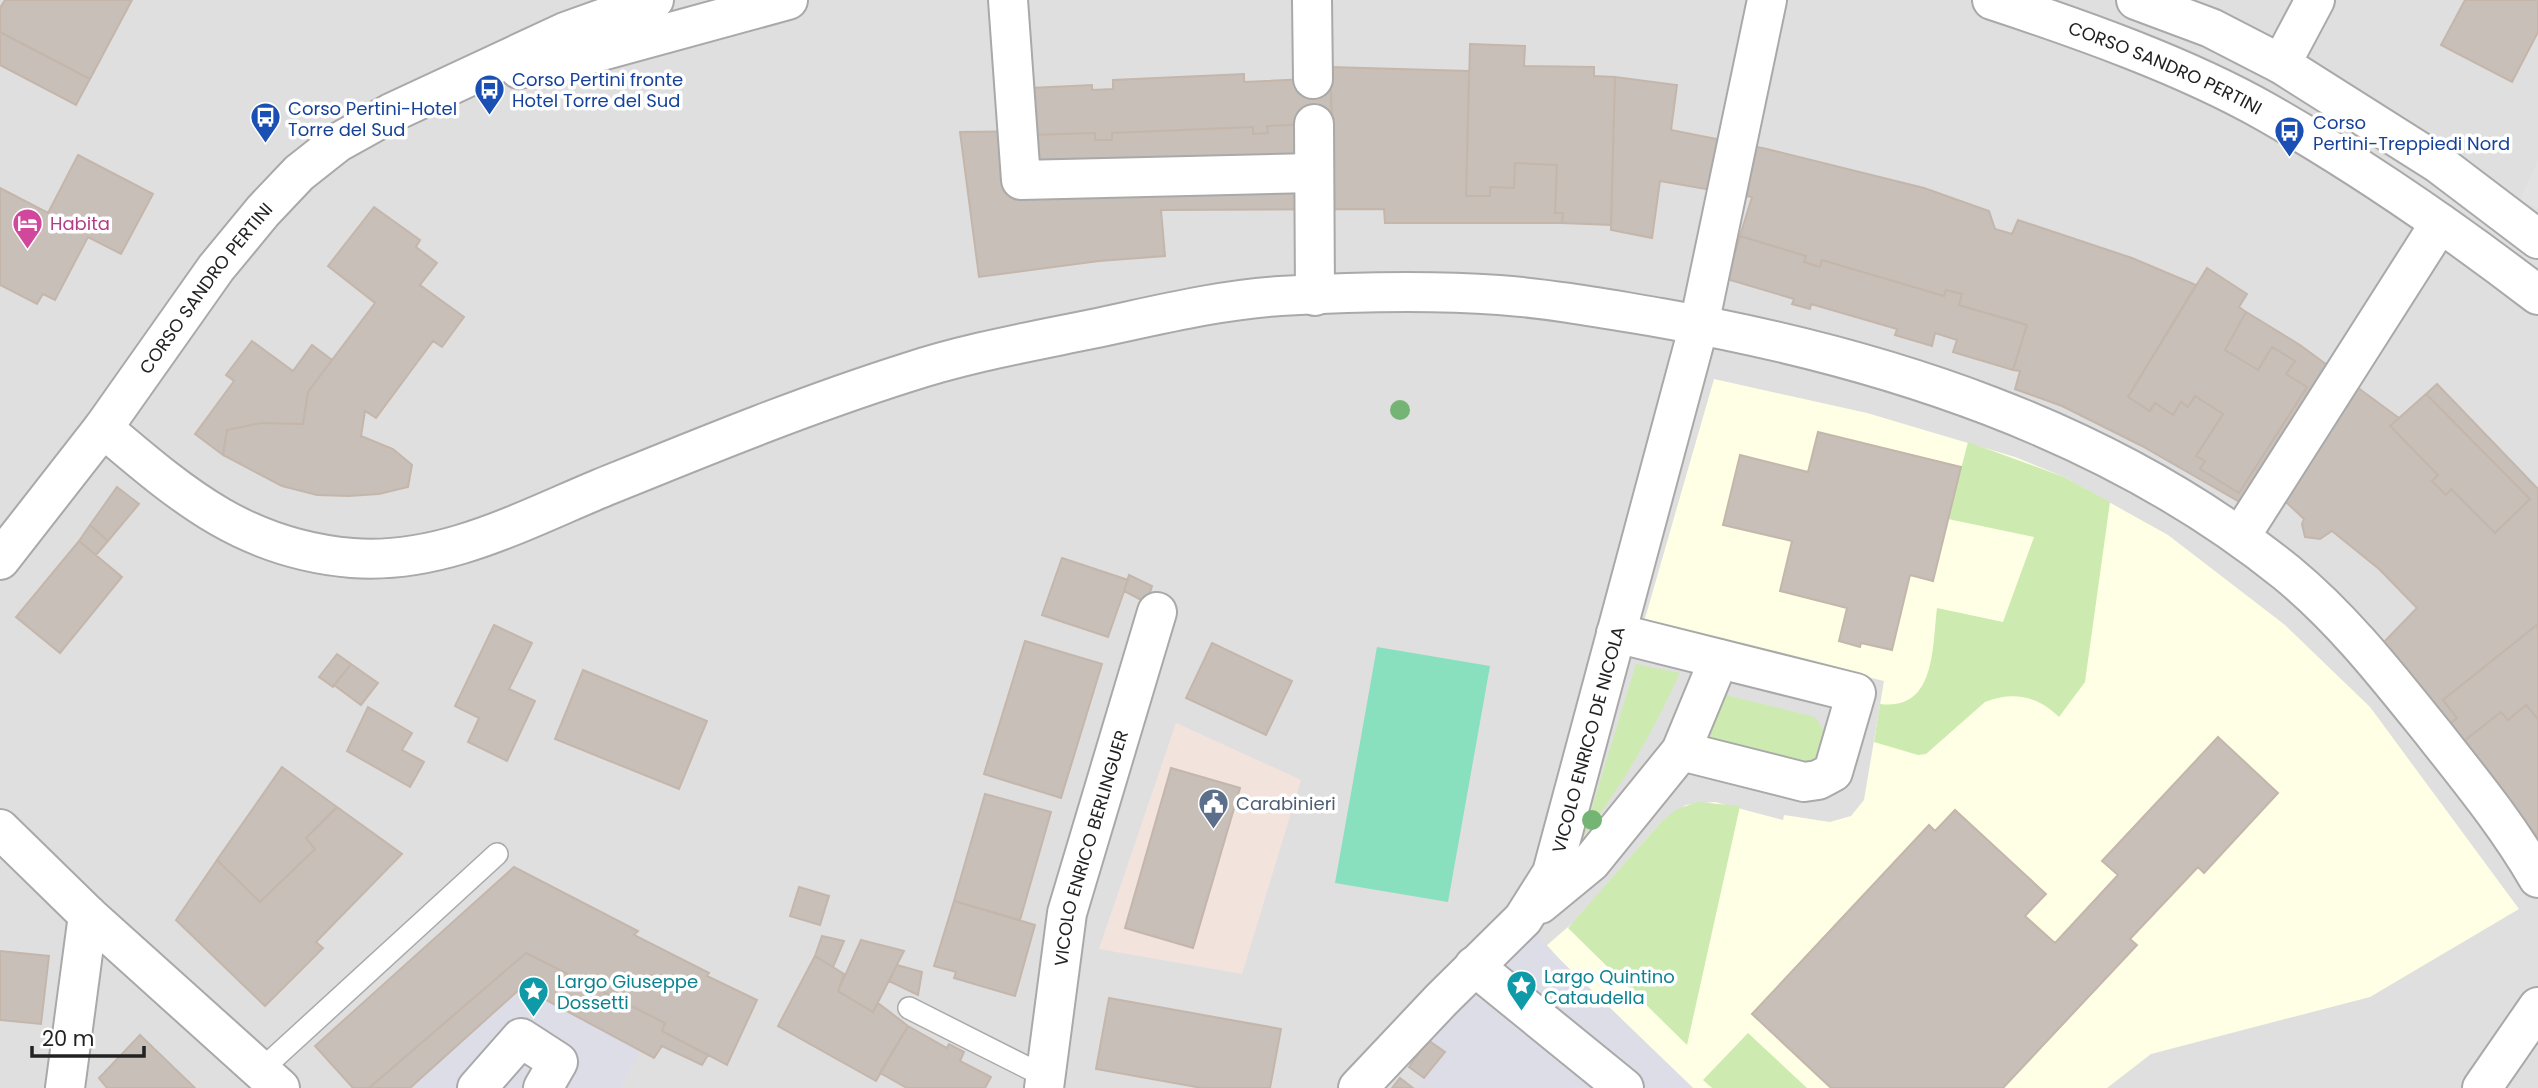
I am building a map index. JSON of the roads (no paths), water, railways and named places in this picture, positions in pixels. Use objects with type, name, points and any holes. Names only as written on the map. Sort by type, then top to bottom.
[{"type":"street","name":"CORSO SANDRO PERTINI","points":[[0,560],[103,428],[216,268],[263,211],[299,173],[337,143],[391,113],[565,32],[653,0]]},
{"type":"street","name":"CORSO SANDRO PERTINI","points":[[466,80],[576,58],[788,0]]},
{"type":"street","points":[[1007,0],[1021,180],[1314,173]]},
{"type":"street","points":[[1312,0],[1313,79]]},
{"type":"street","name":"VICOLO ENRICO DE NICOLA","points":[[1358,1088],[1474,966],[1523,919],[1552,873],[1699,325],[1767,0]]},
{"type":"street","name":"CORSO SANDRO PERTINI","points":[[1992,0],[2071,26],[2265,112],[2440,223],[2538,295]]},
{"type":"street","points":[[2136,0],[2211,28],[2281,64],[2439,164],[2538,239]]},
{"type":"street","points":[[2281,64],[2315,0]]},
{"type":"street","points":[[1314,124],[1315,296]]},
{"type":"street","points":[[2240,537],[2440,223]]},
{"type":"street","points":[[103,428],[184,496],[223,521],[260,537],[307,550],[353,558],[392,557],[432,551],[492,536],[836,396],[957,358],[1186,309],[1275,296],[1439,292],[1503,295],[1699,325],[1851,359],[1986,404],[2105,457],[2240,537],[2291,577],[2366,648],[2511,831],[2538,878]]},
{"type":"street","name":"VICOLO ENRICO BERLINGUER","points":[[1045,1083],[1067,913],[1157,612]]},
{"type":"street","points":[[1616,633],[1856,693],[1833,772],[1818,780],[1804,782],[1681,751]]},
{"type":"street","points":[[1523,919],[1591,862],[1681,751],[1718,659]]},
{"type":"street","points":[[0,829],[88,915],[270,1079]]},
{"type":"street","points":[[65,1088],[88,915]]},
{"type":"street","points":[[1474,966],[1614,1084]]},
{"type":"street","points":[[2482,1088],[2538,1007]]},
{"type":"street","points":[[477,1088],[521,1038],[558,1062],[543,1088]]},
{"type":"lane","points":[[270,1079],[497,853]]},
{"type":"lane","points":[[909,1007],[1045,1083]]},
{"type":"place","name":"Corso Pertini fronte Hotel Torre del Sud","points":[[489,116]]},
{"type":"place","name":"Corso Pertini-Hotel Torre del Sud","points":[[265,145]]},
{"type":"place","name":"Corso Pertini-Treppiedi Nord","points":[[2290,159]]},
{"type":"place","name":"Habita","points":[[27,250]]},
{"type":"place","name":"Carabinieri","points":[[1213,830]]},
{"type":"place","name":"Largo Quintino Cataudella","points":[[1521,1013]]},
{"type":"place","name":"Largo Giuseppe Dossetti","points":[[534,1018]]}]
